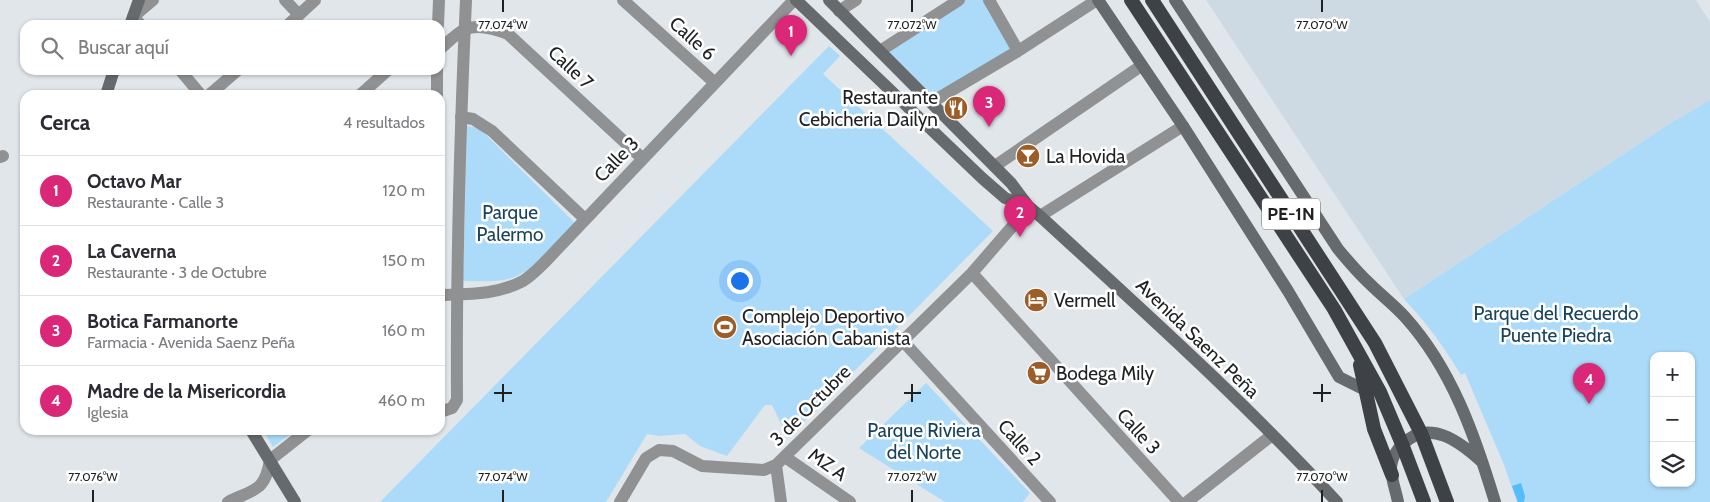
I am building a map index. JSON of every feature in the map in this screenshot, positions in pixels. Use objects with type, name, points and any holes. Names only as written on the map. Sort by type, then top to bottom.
[{"type":"highway","name":"PE-1N","points":[[1131,0],[1334,309],[1380,392],[1424,502]]},
{"type":"highway","name":"PE-1N","points":[[1152,0],[1375,343],[1422,433],[1447,502]]},
{"type":"highway","points":[[1356,348],[1374,429],[1392,475]]},
{"type":"main road","points":[[135,20],[139,0]]},
{"type":"main road","name":"Avenida Saenz Peña","points":[[795,0],[982,178],[1005,198],[1029,207]]},
{"type":"main road","name":"Avenida Saenz Peña","points":[[829,0],[995,166],[1021,195],[1029,207],[1187,351],[1297,458],[1337,502]]},
{"type":"main road","points":[[1097,0],[1183,126],[1288,291],[1339,377],[1365,390]]},
{"type":"main road","points":[[1175,0],[1338,249],[1370,284],[1406,317],[1436,358],[1458,399],[1483,462],[1495,502]]},
{"type":"main road","points":[[108,90],[112,75]]},
{"type":"main road","points":[[1398,502],[1392,475],[1393,458],[1402,444],[1410,438],[1422,433],[1439,434],[1462,444],[1483,462]]},
{"type":"main road","points":[[254,435],[295,502]]},
{"type":"street","points":[[137,20],[153,0]]},
{"type":"street","points":[[285,0],[300,15]]},
{"type":"street","points":[[294,20],[314,0]]},
{"type":"street","points":[[438,20],[439,0]]},
{"type":"street","points":[[445,410],[452,408],[457,400],[456,294],[466,0]]},
{"type":"street","name":"Calle 6","points":[[623,0],[715,83]]},
{"type":"street","name":"Calle 3","points":[[445,295],[484,294],[505,290],[525,280],[544,263],[795,0]]},
{"type":"street","points":[[839,11],[856,0]]},
{"type":"street","points":[[880,51],[959,0]]},
{"type":"street","points":[[989,0],[1018,52]]},
{"type":"street","points":[[932,102],[1018,52],[1097,0]]},
{"type":"street","name":"Calle 7","points":[[464,30],[488,28],[508,34],[643,158]]},
{"type":"street","points":[[445,45],[464,30]]},
{"type":"street","points":[[995,166],[1141,66]]},
{"type":"street","points":[[184,75],[196,90]]},
{"type":"street","points":[[215,90],[232,75]]},
{"type":"street","points":[[366,90],[382,75]]},
{"type":"street","points":[[437,75],[437,90]]},
{"type":"street","points":[[461,116],[473,119],[492,131],[586,219]]},
{"type":"street","points":[[1040,216],[1183,126]]},
{"type":"street","name":"3 de Octubre","points":[[620,502],[646,458],[659,450],[673,451],[702,466],[764,470],[780,461],[972,273],[1029,207]]},
{"type":"street","name":"Calle 3","points":[[972,273],[1179,502]]},
{"type":"street","name":"Calle 2","points":[[902,340],[1050,502]]},
{"type":"street","points":[[228,502],[262,486],[268,475],[270,460],[302,435]]},
{"type":"street","points":[[1187,502],[1272,435]]},
{"type":"street","points":[[780,461],[781,502]]},
{"type":"street","name":"MZ A","points":[[780,461],[850,502]]},
{"type":"shaded area","points":[[1206,0],[1696,0],[1710,22],[1710,100],[1669,124],[1404,299]]},
{"type":"green space","points":[[957,0],[995,0],[1021,45],[926,107],[875,54]]},
{"type":"green space","name":"Complejo Deportivo Asociación Cabanista","points":[[829,46],[840,56],[823,74],[993,231],[788,438],[772,405],[765,405],[727,456],[700,446],[685,434],[659,436],[647,434],[606,502],[380,502]]},
{"type":"green space","name":"Parque del Recuerdo Puente Piedra","points":[[1710,100],[1710,502],[1517,502],[1504,465],[1465,373],[1461,375],[1435,336],[1404,299],[1669,124]]},
{"type":"green space","name":"Parque Palermo","points":[[467,126],[479,128],[575,223],[533,266],[517,276],[504,280],[463,281]]},
{"type":"green space","name":"Parque Riviera del Norte","points":[[926,383],[1030,493],[1023,502],[945,502],[859,448]]},
{"type":"green space","points":[[266,435],[289,435],[273,447]]},
{"type":"water","points":[[1521,483],[1525,496],[1524,502],[1518,502],[1512,486]]},
{"type":"place","name":"Octavo Mar","points":[[791,56]]},
{"type":"place","name":"Restaurante Cebicheria Dailyn","points":[[956,108]]},
{"type":"place","name":"Botica Farmanorte","points":[[989,127]]},
{"type":"place","name":"La Hovida","points":[[1028,156]]},
{"type":"place","name":"La Caverna","points":[[1020,237]]},
{"type":"place","name":"Vermell","points":[[1036,300]]},
{"type":"place","name":"Complejo Deportivo Asociación Cabanista","points":[[725,327]]},
{"type":"place","name":"Bodega Mily","points":[[1039,373]]},
{"type":"place","name":"Madre de la Misericordia","points":[[1589,404]]}]
